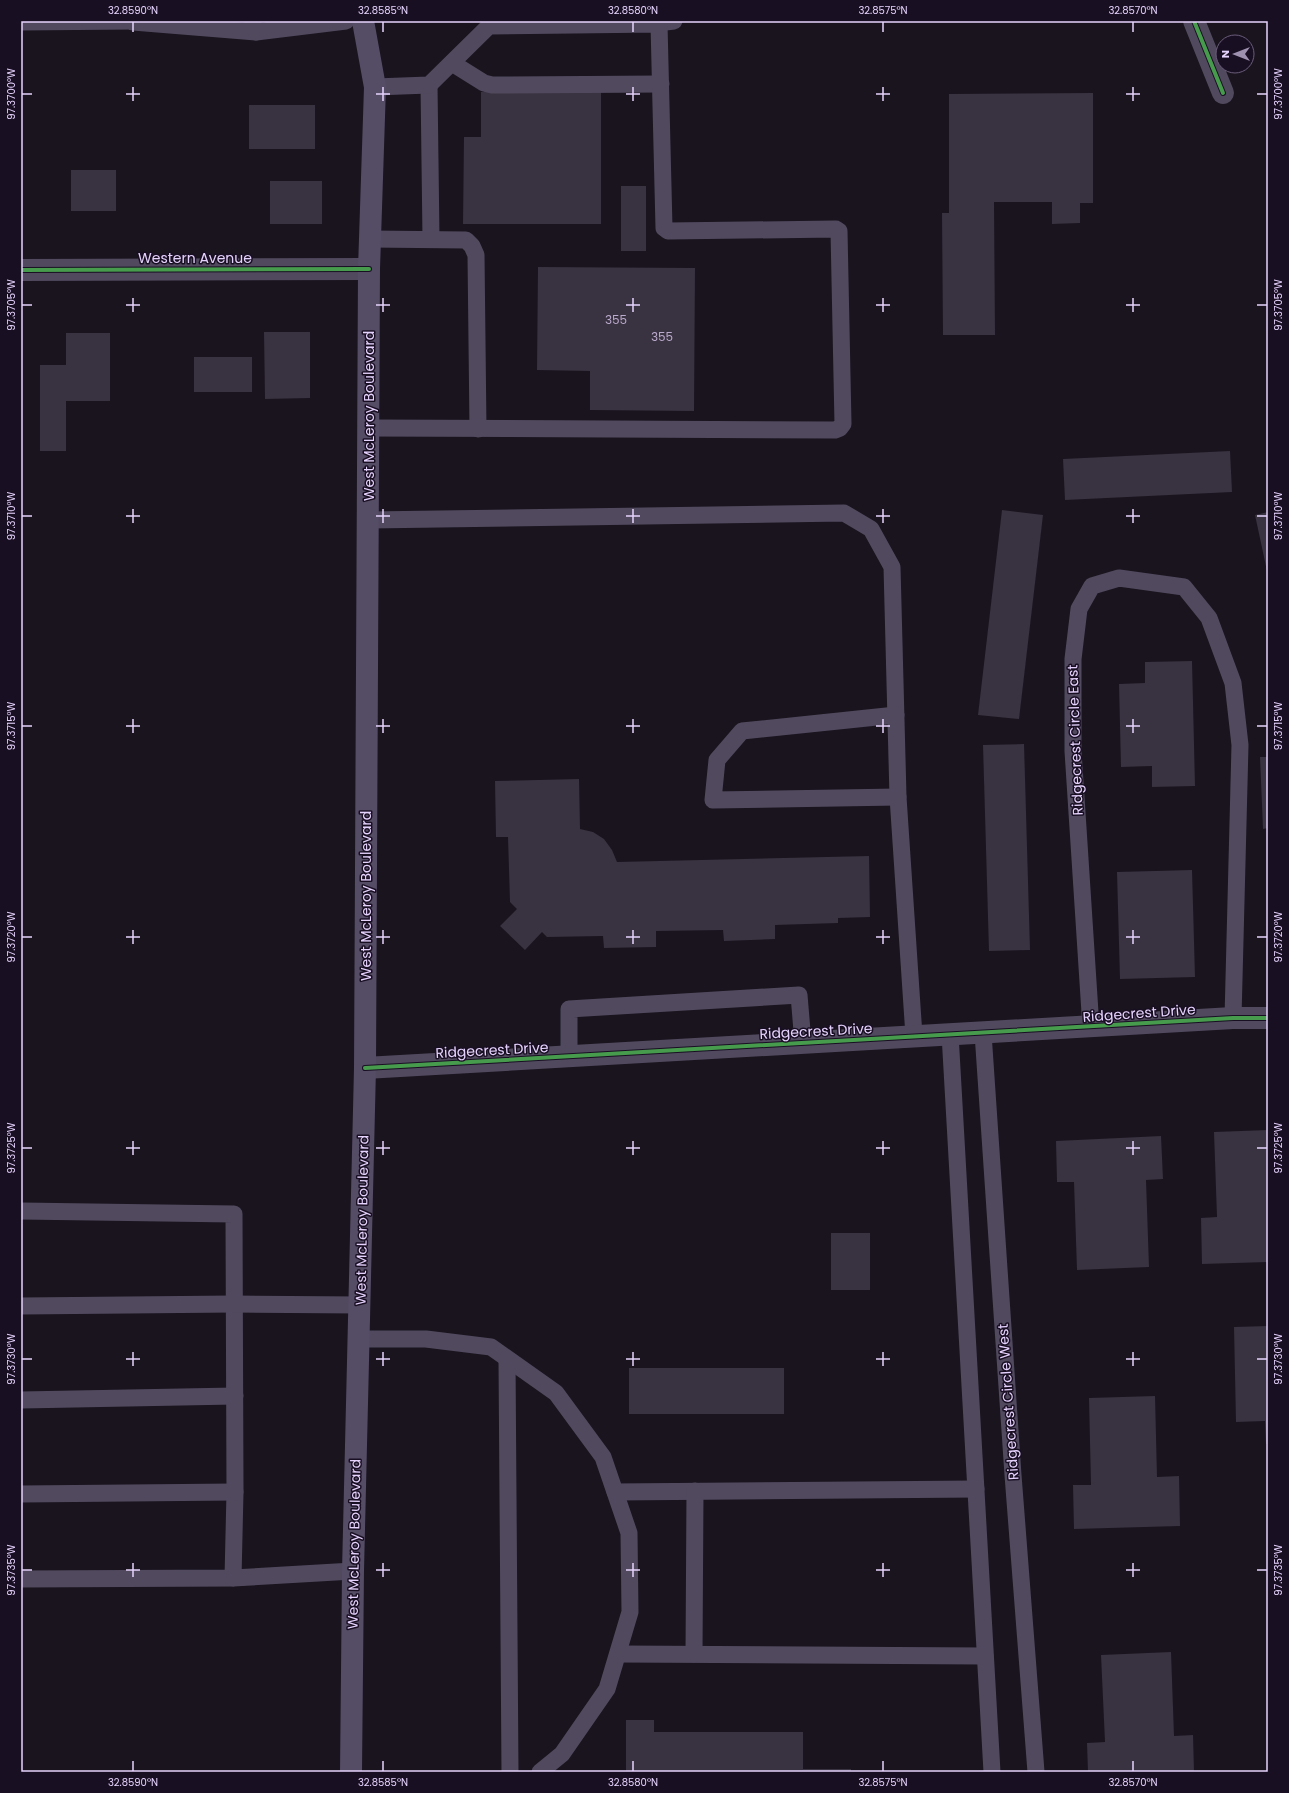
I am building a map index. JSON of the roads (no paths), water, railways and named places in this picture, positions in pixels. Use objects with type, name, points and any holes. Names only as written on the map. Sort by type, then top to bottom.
[{"type":"main road","name":"West McLeroy Boulevard","points":[[351,1772],[353,1571],[365,1068],[369,520],[369,269],[375,87],[363,21]]},
{"type":"street","points":[[1194,21],[1223,93]]},
{"type":"street","name":"Western Avenue","points":[[21,270],[369,269]]},
{"type":"street","name":"Ridgecrest Drive","points":[[365,1068],[950,1034],[1091,1028],[1233,1018],[1268,1018]]},
{"type":"lane","points":[[21,22],[133,21],[254,26],[346,21]]},
{"type":"lane","points":[[375,87],[429,85],[489,26],[666,22]]},
{"type":"lane","points":[[369,428],[835,430],[840,428],[843,424],[839,231],[836,229],[665,230],[660,26],[666,22]]},
{"type":"lane","points":[[452,63],[484,83],[492,85],[662,84]]},
{"type":"lane","points":[[429,85],[431,239]]},
{"type":"lane","points":[[370,239],[466,240],[472,246],[476,255],[478,429]]},
{"type":"lane","points":[[369,520],[844,513],[871,529],[892,567],[898,797],[914,1036]]},
{"type":"lane","name":"Ridgecrest Circle East","points":[[1091,1028],[1073,751],[1073,658],[1079,609],[1092,586],[1119,578],[1184,587],[1209,618],[1233,683],[1240,745],[1233,1018]]},
{"type":"lane","points":[[896,715],[742,731],[718,760],[714,800],[898,797]]},
{"type":"lane","points":[[569,1056],[568,1009],[799,995],[803,1043]]},
{"type":"lane","name":"Ridgecrest Circle West","points":[[983,1033],[1012,1467],[1036,1772]]},
{"type":"lane","points":[[950,1034],[992,1772]]},
{"type":"lane","points":[[21,1211],[234,1214],[235,1492],[233,1578]]},
{"type":"lane","points":[[21,1306],[234,1304],[360,1305]]},
{"type":"lane","points":[[359,1339],[426,1338],[491,1347],[556,1393],[602,1458],[628,1533],[630,1612],[607,1689],[562,1754],[540,1772]]},
{"type":"lane","points":[[507,1359],[510,1772]]},
{"type":"lane","points":[[21,1400],[235,1396]]},
{"type":"lane","points":[[614,1492],[976,1489]]},
{"type":"lane","points":[[694,1654],[695,1491]]},
{"type":"lane","points":[[21,1494],[235,1492]]},
{"type":"lane","points":[[21,1579],[233,1578],[353,1571]]},
{"type":"lane","points":[[618,1654],[985,1656]]}]
